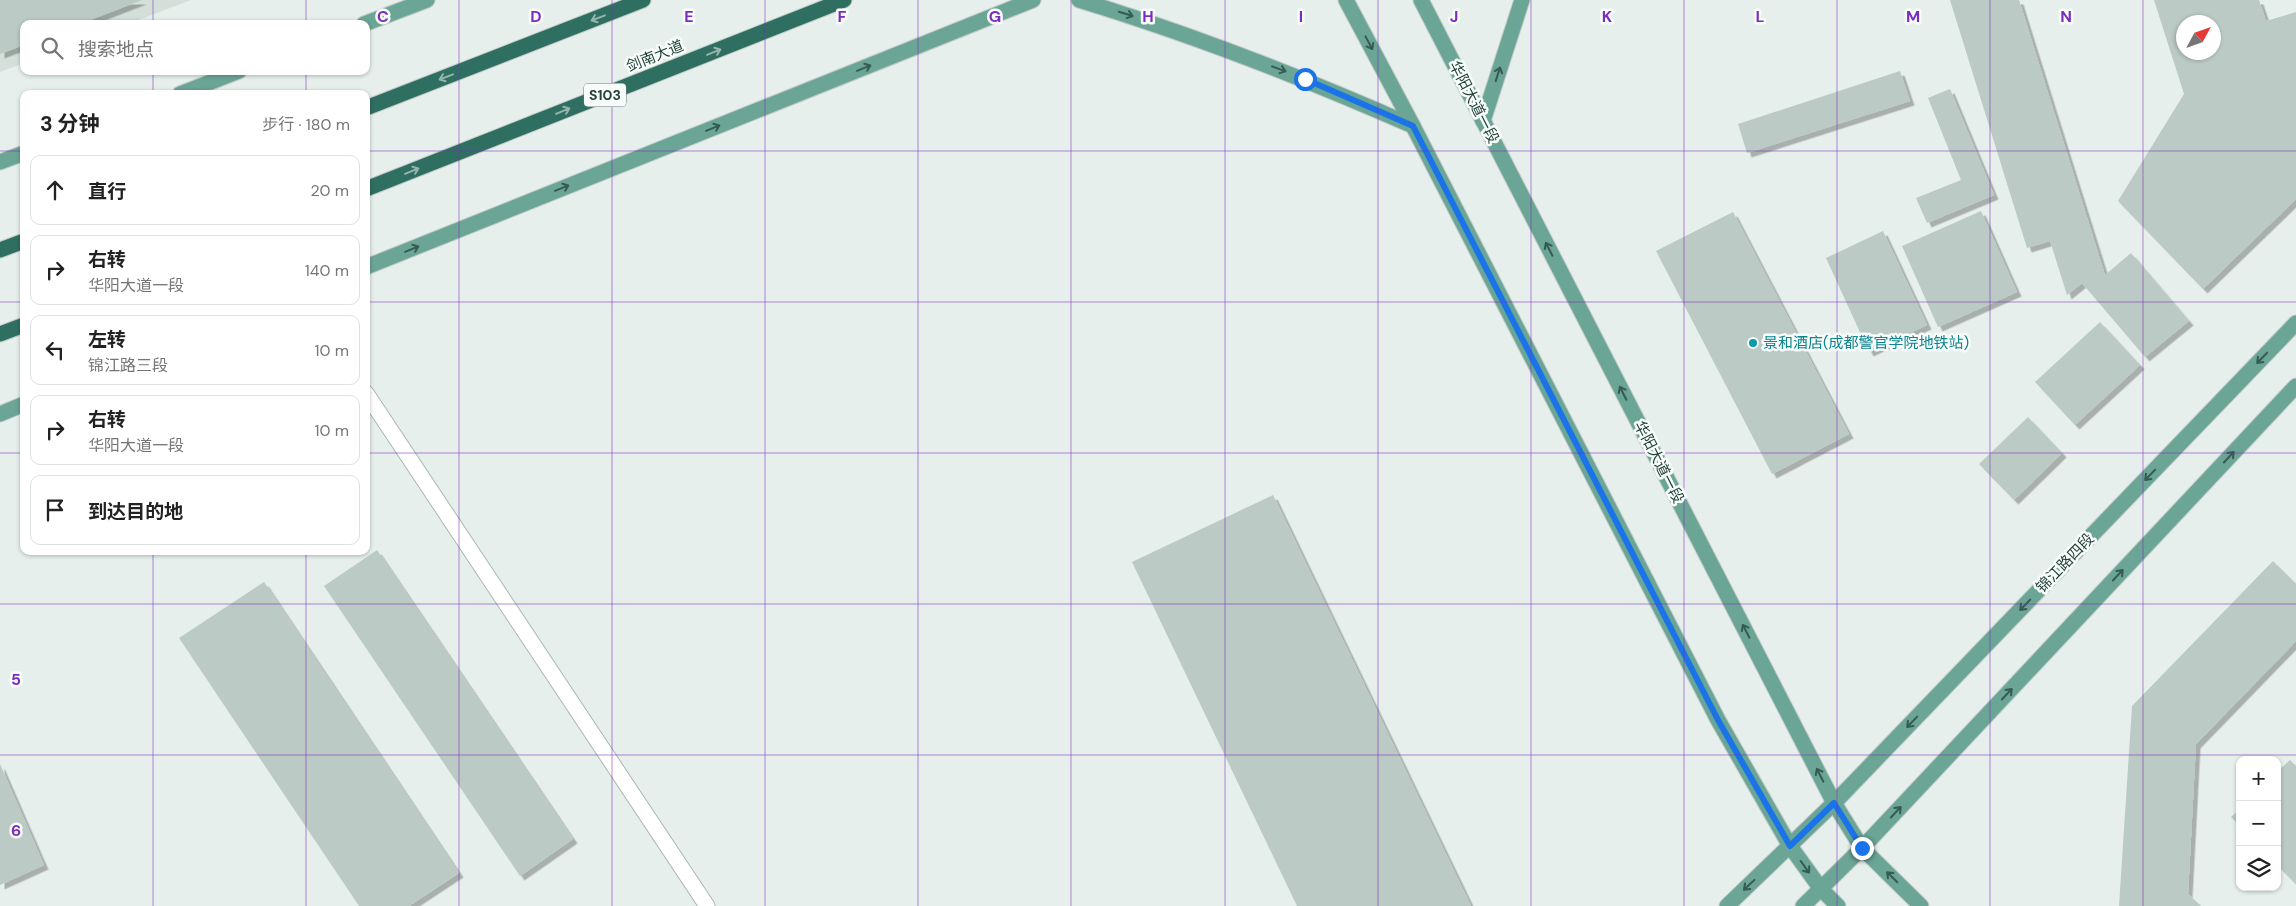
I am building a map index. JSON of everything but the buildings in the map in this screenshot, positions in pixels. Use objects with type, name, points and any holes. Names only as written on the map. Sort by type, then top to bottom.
[{"type":"highway","points":[[370,106],[643,0]]},
{"type":"highway","name":"剑南大道","points":[[370,187],[844,0]]},
{"type":"highway","points":[[0,250],[20,242]]},
{"type":"highway","points":[[0,334],[20,326]]},
{"type":"main road","points":[[370,22],[427,0]]},
{"type":"main road","points":[[370,265],[1033,0]]},
{"type":"main road","points":[[1079,0],[1149,21],[1305,79],[1413,126]]},
{"type":"main road","points":[[1346,0],[1413,126],[1718,720],[1790,846],[1821,889],[1838,906]]},
{"type":"main road","name":"华阳大道一段","points":[[1421,0],[1834,803],[1862,848],[1921,906]]},
{"type":"main road","points":[[1483,121],[1522,0]]},
{"type":"main road","points":[[190,90],[229,75]]},
{"type":"main road","points":[[0,162],[20,154]]},
{"type":"main road","name":"锦江路四段","points":[[1727,906],[1834,803],[2296,323]]},
{"type":"main road","points":[[1804,906],[1862,848],[2296,386]]},
{"type":"main road","points":[[0,414],[20,406]]},
{"type":"street","points":[[370,399],[707,906]]},
{"type":"shaded area","points":[[0,0],[191,0],[138,20],[20,20],[20,64],[0,72]]},
{"type":"place","name":"景和酒店(成都警官学院地铁站)","points":[[1753,343]]},
{"type":"route","points":[[1305,79],[1413,126],[1718,720],[1790,846],[1834,803],[1862,848]]}]
